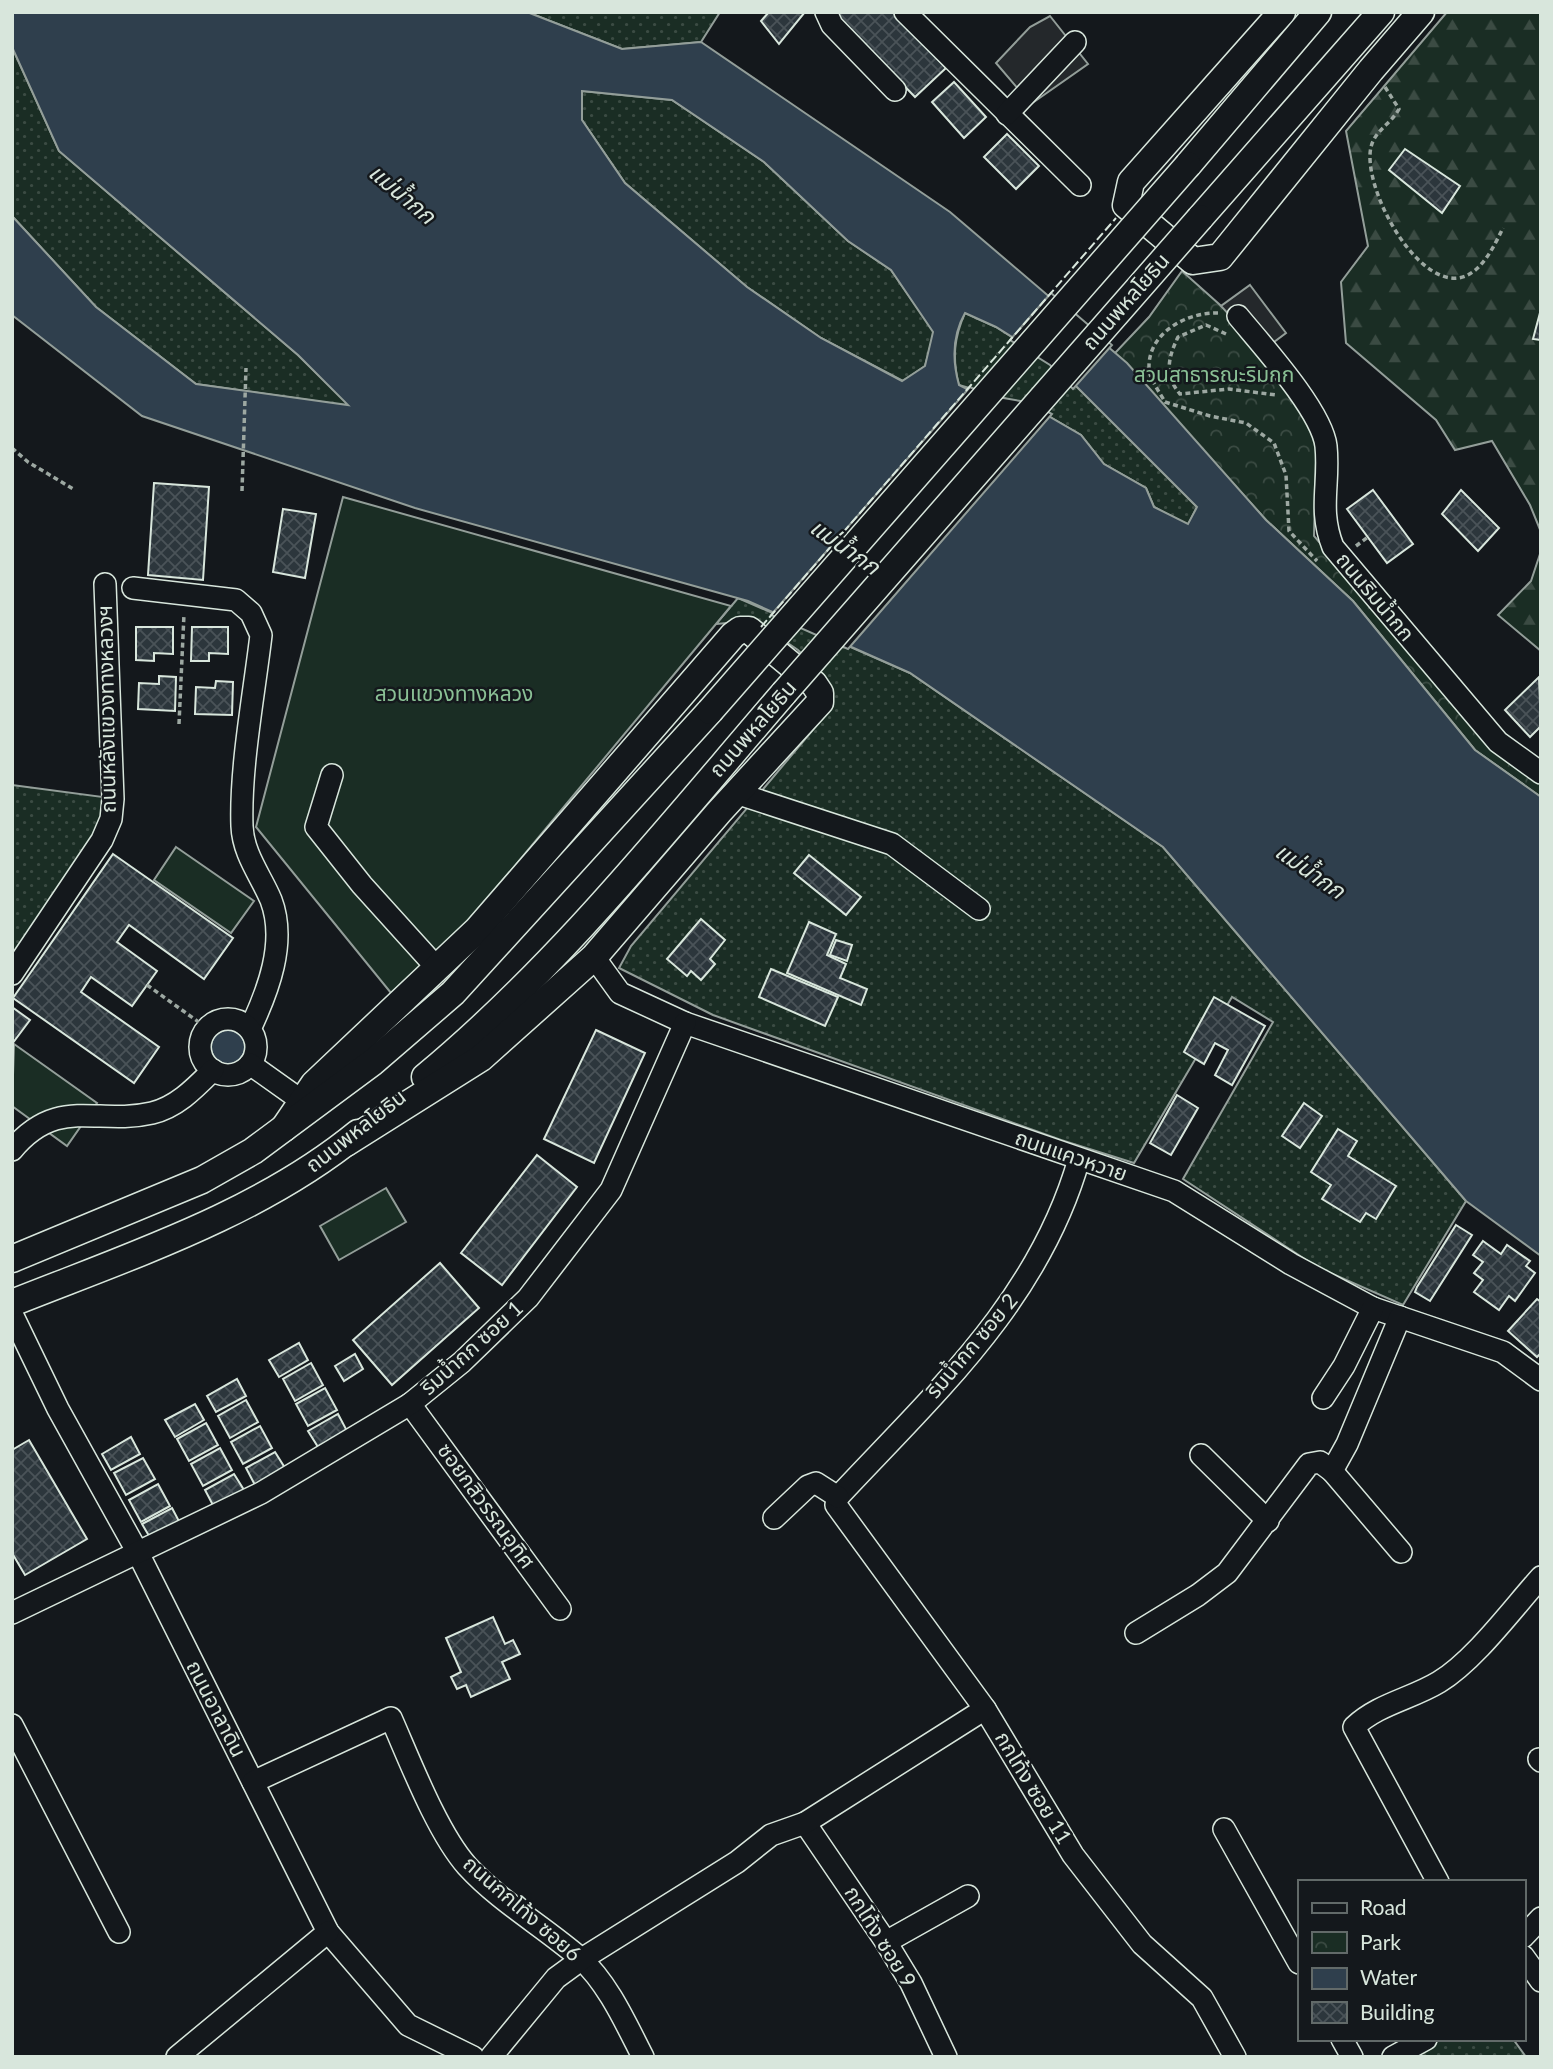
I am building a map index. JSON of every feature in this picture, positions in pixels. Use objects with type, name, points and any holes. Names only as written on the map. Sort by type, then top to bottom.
[{"type":"main road","points":[[1282,12],[1131,182],[1126,205],[1193,261],[1220,257],[1421,12]]},
{"type":"main road","name":"ถนนพหลโยธิน","points":[[12,1259],[145,1206],[202,1180],[253,1151],[373,1062],[453,993],[710,711],[1188,165],[1318,12]]},
{"type":"main road","name":"ถนนพหลโยธิน","points":[[12,1303],[165,1241],[249,1202],[303,1173],[346,1143],[468,1041],[555,956],[1381,12]]},
{"type":"main road","points":[[284,1128],[314,1084],[477,930],[740,629],[749,630],[814,684],[820,693],[820,702],[736,793],[594,957],[481,1058],[346,1143]]},
{"type":"street","points":[[826,12],[832,25],[895,90]]},
{"type":"street","points":[[905,12],[1080,185]]},
{"type":"street","points":[[1007,114],[1075,42]]},
{"type":"street","name":"ถนนริมน้ำกก","points":[[1235,326],[1317,420],[1326,443],[1324,526],[1333,547],[1498,742],[1541,773]]},
{"type":"street","name":"ถนนหลังแขวงทางหลวงฯ","points":[[12,974],[102,840],[111,819],[113,799],[105,584]]},
{"type":"street","points":[[134,588],[236,600],[251,613],[261,635],[242,829],[251,863],[272,902],[276,932],[274,965],[250,1029]]},
{"type":"street","points":[[332,775],[316,827],[362,885],[437,968]]},
{"type":"street","points":[[736,793],[892,844],[979,909]]},
{"type":"street","name":"ถนนแควหวาย","points":[[594,957],[620,993],[685,1023],[1174,1191],[1291,1264],[1373,1308],[1503,1352],[1541,1381]]},
{"type":"street","points":[[227,1018],[250,1029],[256,1043],[250,1063],[243,1070],[228,1075],[213,1070],[201,1055],[201,1040],[207,1028],[227,1018]]},
{"type":"street","name":"ริมน้ำกก ซอย 1","points":[[12,1612],[261,1493],[410,1404],[462,1362],[528,1298],[611,1191],[685,1023]]},
{"type":"street","points":[[250,1063],[302,1101]]},
{"type":"street","points":[[12,1150],[49,1121],[78,1113],[123,1118],[155,1112],[186,1096],[213,1070]]},
{"type":"street","name":"ริมน้ำกก ซอย 2","points":[[839,1504],[974,1351],[1031,1273],[1066,1203],[1079,1159]]},
{"type":"street","points":[[1324,1398],[1373,1308]]},
{"type":"street","name":"ถนนอาลาดิน","points":[[12,1314],[58,1409],[138,1553],[328,1932],[408,2025],[473,2057]]},
{"type":"street","points":[[1332,1471],[1347,1444],[1400,1317]]},
{"type":"street","name":"ซอยกสิวรรณอุทิศ","points":[[410,1404],[560,1609]]},
{"type":"street","points":[[1201,1455],[1268,1521]]},
{"type":"street","points":[[1136,1633],[1198,1595],[1227,1573],[1309,1464],[1320,1462],[1332,1471],[1401,1552]]},
{"type":"street","points":[[774,1518],[808,1486],[816,1483],[839,1504]]},
{"type":"street","name":"กกโท้ง ซอย 11","points":[[839,1504],[985,1709],[1073,1855],[1142,1944],[1202,1998],[1235,2057]]},
{"type":"street","points":[[1437,1880],[1354,1727],[1368,1713],[1440,1681],[1486,1639],[1541,1577]]},
{"type":"street","points":[[491,2057],[556,1978],[582,1959],[737,1862],[771,1835],[805,1823],[985,1709]]},
{"type":"street","name":"ถนนกกโท้ง ซอย6","points":[[253,1782],[391,1718],[430,1805],[466,1865],[582,1959],[614,2003],[643,2057]]},
{"type":"street","points":[[12,1725],[119,1932]]},
{"type":"street","name":"กกโท้ง ซอย 9","points":[[805,1823],[911,1983],[946,2057]]},
{"type":"street","points":[[1224,1829],[1298,1962]]},
{"type":"street","points":[[886,1942],[968,1896]]},
{"type":"street","points":[[1525,1935],[1541,1918]]},
{"type":"street","points":[[177,2057],[328,1932]]},
{"type":"street","points":[[1525,1959],[1541,1981]]},
{"type":"street","points":[[1343,2041],[1352,2057]]},
{"type":"street","points":[[1393,2057],[1422,2041]]},
{"type":"path","points":[[1371,70],[1397,102],[1399,110],[1374,135],[1369,170],[1376,193],[1394,227],[1422,265],[1440,275],[1458,278],[1475,271],[1492,249],[1503,228]]},
{"type":"path","points":[[1235,326],[1206,325],[1178,337],[1167,359],[1171,383],[1180,394],[1229,389],[1279,396],[1271,385]]},
{"type":"path","points":[[242,491],[246,368]]},
{"type":"path","points":[[12,448],[28,462],[75,490]]},
{"type":"path","points":[[179,724],[185,594]]},
{"type":"path","points":[[147,985],[207,1028]]},
{"type":"green space","points":[[527,12],[720,12],[701,42],[622,49]]},
{"type":"green space","points":[[1447,12],[1541,12],[1541,532],[1530,505],[1492,441],[1455,450],[1436,420],[1346,343],[1341,282],[1368,246],[1346,131]]},
{"type":"green space","points":[[12,47],[59,151],[298,355],[350,406],[196,384],[96,307],[12,216]]},
{"type":"green space","points":[[582,91],[672,100],[764,162],[848,241],[891,270],[934,332],[925,366],[903,381],[821,338],[747,287],[625,183],[582,120]]},
{"type":"green space","name":"สวนสาธารณะริมกก","points":[[1182,271],[1256,337],[1317,420],[1314,536],[1489,745],[1541,780],[1541,797],[1475,750],[1353,601],[1266,520],[1115,353],[1149,317]]},
{"type":"green space","points":[[965,313],[996,327],[1052,362],[1197,507],[1188,525],[1154,507],[1146,488],[1104,464],[1081,435],[1031,406],[959,385],[955,348]]},
{"type":"green space","name":"สวนแขวงทางหลวง","points":[[343,497],[731,606],[468,922],[391,993],[256,827]]},
{"type":"green space","points":[[1541,551],[1541,651],[1498,615],[1531,581]]},
{"type":"green space","points":[[738,598],[910,673],[1163,847],[1466,1201],[1403,1305],[1317,1267],[1183,1179],[1273,1022],[1232,997],[1134,1163],[1061,1140],[713,1015],[619,968],[631,946],[833,706],[822,675],[798,650],[761,625],[738,622],[716,624]]},
{"type":"green space","points":[[12,785],[103,797],[102,821],[12,962]]},
{"type":"green space","points":[[176,847],[254,901],[231,933],[154,880]]},
{"type":"green space","points":[[14,1044],[97,1103],[67,1146],[12,1106]]},
{"type":"green space","points":[[386,1188],[406,1222],[339,1260],[320,1226]]},
{"type":"green space","points":[[1429,2041],[1514,2041],[1526,2057],[1396,2057]]},
{"type":"shaded area","points":[[1050,16],[1088,64],[1031,104],[996,63],[1030,27]]},
{"type":"shaded area","points":[[1250,285],[1286,333],[1262,351],[1221,306]]},
{"type":"water","name":"แม่น้ำกก","points":[[12,12],[527,12],[622,49],[701,42],[950,212],[1127,363],[1266,520],[1353,601],[1475,750],[1541,797],[1541,1256],[1466,1201],[1163,847],[910,673],[748,601],[415,508],[142,416],[12,315],[12,216],[96,307],[196,384],[348,405],[298,355],[59,151],[12,47]],"holes":[[[582,91],[672,100],[764,162],[848,241],[891,270],[933,332],[925,366],[902,381],[821,338],[747,287],[625,183],[582,120]],[[965,313],[996,327],[1052,362],[1197,507],[1188,524],[1154,507],[1146,488],[1104,464],[1081,435],[1031,406],[985,398],[959,385],[954,348]]]},
{"type":"water","points":[[228,1030],[240,1035],[245,1047],[240,1059],[228,1064],[216,1059],[211,1047],[216,1035]]},
{"type":"pier","points":[[1051,293],[1112,345],[1073,389],[1050,365],[1010,340]]},
{"type":"pier","points":[[970,387],[986,395],[1032,403],[1052,414],[848,649],[771,615]]},
{"type":"building","points":[[769,12],[805,12],[779,44],[761,21]]},
{"type":"building","points":[[838,12],[893,12],[946,68],[915,97],[836,15]]},
{"type":"building","points":[[954,82],[986,117],[964,138],[932,102]]},
{"type":"building","points":[[1007,134],[1039,166],[1016,189],[984,157]]},
{"type":"building","points":[[1405,149],[1460,186],[1442,213],[1389,170]]},
{"type":"building","points":[[1541,309],[1541,340],[1533,339]]},
{"type":"building","points":[[154,483],[209,487],[203,580],[148,575]]},
{"type":"building","points":[[1373,490],[1413,544],[1387,563],[1347,509]]},
{"type":"building","points":[[1461,490],[1499,528],[1478,551],[1442,514]]},
{"type":"building","points":[[283,509],[316,514],[305,578],[273,572]]},
{"type":"building","points":[[136,627],[173,627],[173,654],[154,653],[154,661],[136,660]]},
{"type":"building","points":[[192,627],[228,627],[228,654],[209,653],[209,661],[191,661]]},
{"type":"building","points":[[159,676],[176,677],[175,711],[138,709],[139,683],[159,684]]},
{"type":"building","points":[[1539,677],[1541,726],[1530,737],[1505,710]]},
{"type":"building","points":[[216,681],[233,682],[232,715],[195,714],[196,687],[215,688]]},
{"type":"building","points":[[113,854],[233,938],[204,979],[129,925],[117,942],[157,971],[132,1006],[91,977],[81,992],[159,1047],[134,1083],[13,998]]},
{"type":"building","points":[[809,855],[861,897],[846,915],[794,873]]},
{"type":"building","points":[[701,919],[725,940],[710,959],[715,964],[701,980],[691,971],[687,976],[667,959]]},
{"type":"building","points":[[809,922],[836,934],[827,955],[846,964],[840,978],[867,989],[861,1005],[787,973]]},
{"type":"building","points":[[836,940],[852,945],[847,961],[830,955]]},
{"type":"building","points":[[771,969],[838,997],[825,1026],[759,997]]},
{"type":"building","points":[[1214,997],[1265,1026],[1232,1085],[1215,1075],[1228,1050],[1215,1043],[1204,1064],[1184,1052]]},
{"type":"building","points":[[12,1007],[30,1020],[12,1044]]},
{"type":"building","points":[[596,1030],[645,1053],[594,1163],[544,1139]]},
{"type":"building","points":[[1177,1095],[1198,1108],[1171,1155],[1150,1143]]},
{"type":"building","points":[[1304,1103],[1322,1116],[1300,1148],[1282,1136]]},
{"type":"building","points":[[1338,1129],[1357,1141],[1348,1156],[1396,1186],[1376,1219],[1366,1213],[1360,1222],[1322,1199],[1331,1185],[1311,1172]]},
{"type":"building","points":[[537,1155],[577,1187],[502,1285],[461,1253]]},
{"type":"building","points":[[1456,1225],[1472,1235],[1430,1301],[1415,1292]]},
{"type":"building","points":[[1483,1241],[1501,1254],[1507,1245],[1530,1261],[1526,1266],[1535,1273],[1515,1301],[1509,1296],[1499,1310],[1474,1292],[1483,1280],[1474,1273],[1483,1262],[1473,1255]]},
{"type":"building","points":[[440,1263],[479,1308],[392,1385],[353,1340]]},
{"type":"building","points":[[1537,1299],[1541,1302],[1541,1353],[1537,1357],[1508,1331]]},
{"type":"building","points":[[299,1343],[308,1360],[279,1377],[269,1360]]},
{"type":"building","points":[[355,1354],[363,1369],[344,1381],[335,1366]]},
{"type":"building","points":[[311,1363],[323,1385],[295,1401],[283,1379]]},
{"type":"building","points":[[237,1379],[246,1396],[216,1412],[207,1396]]},
{"type":"building","points":[[325,1388],[337,1410],[308,1426],[296,1404]]},
{"type":"building","points":[[246,1400],[258,1422],[230,1438],[218,1416]]},
{"type":"building","points":[[195,1404],[204,1420],[175,1437],[165,1420]]},
{"type":"building","points":[[338,1414],[347,1431],[318,1447],[308,1431]]},
{"type":"building","points":[[206,1423],[218,1445],[189,1461],[177,1439]]},
{"type":"building","points":[[260,1426],[272,1448],[243,1464],[231,1442]]},
{"type":"building","points":[[131,1437],[140,1454],[111,1470],[102,1454]]},
{"type":"building","points":[[29,1440],[87,1539],[25,1575],[12,1553],[12,1450]]},
{"type":"building","points":[[220,1448],[232,1470],[203,1486],[191,1464]]},
{"type":"building","points":[[275,1452],[285,1468],[255,1485],[246,1468]]},
{"type":"building","points":[[143,1458],[155,1479],[126,1495],[114,1473]]},
{"type":"building","points":[[234,1474],[244,1490],[214,1507],[205,1490]]},
{"type":"building","points":[[158,1484],[170,1506],[141,1522],[129,1500]]},
{"type":"building","points":[[172,1508],[181,1525],[152,1541],[142,1524]]},
{"type":"building","points":[[493,1617],[505,1644],[513,1640],[520,1654],[502,1662],[510,1679],[471,1697],[466,1685],[457,1689],[451,1677],[461,1672],[446,1638]]},
{"type":"fence","points":[[761,627],[1116,218]]}]
